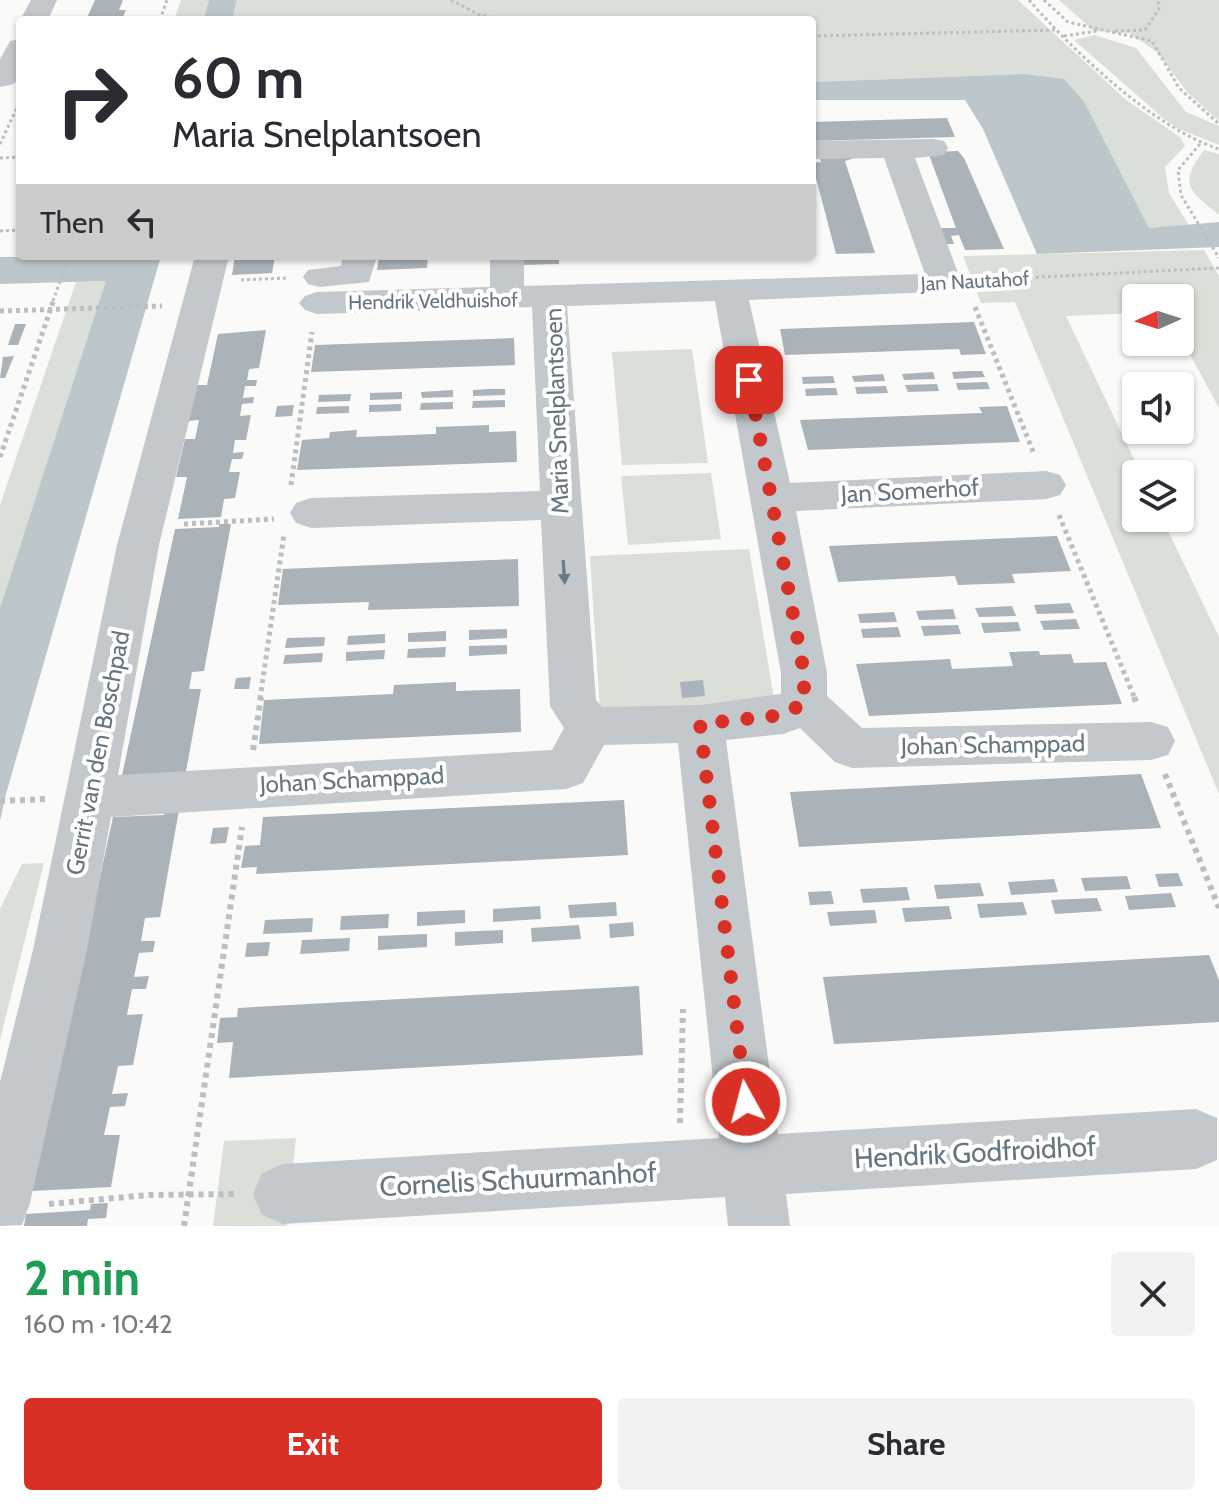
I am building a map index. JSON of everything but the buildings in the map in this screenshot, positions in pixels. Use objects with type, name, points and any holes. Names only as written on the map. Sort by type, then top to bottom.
[{"type":"street","points":[[8,86],[16,60]]},
{"type":"street","points":[[896,148],[955,283]]},
{"type":"street","points":[[816,150],[933,148]]},
{"type":"street","points":[[319,290],[357,275],[359,260]]},
{"type":"street","points":[[507,260],[507,298]]},
{"type":"street","name":"Gerrit van den Boschpad","points":[[22,1204],[60,950],[143,526],[206,281]]},
{"type":"street","name":"Jan Nautahof","points":[[730,291],[955,283]]},
{"type":"street","name":"Hendrik Veldhuishof","points":[[319,290],[549,298]]},
{"type":"street","points":[[590,726],[700,724],[783,715],[804,703],[804,673],[773,498],[730,291]]},
{"type":"street","name":"Maria Snelplantsoen","points":[[590,726],[573,706],[549,298],[730,291]]},
{"type":"street","name":"Jan Somerhof","points":[[773,498],[1046,485]]},
{"type":"street","points":[[299,516],[559,505]]},
{"type":"street","name":"Johan Schamppad","points":[[804,703],[852,748],[1151,741]]},
{"type":"street","points":[[700,724],[759,1226]]},
{"type":"street","name":"Johan Schamppad","points":[[89,797],[566,769],[590,726]]},
{"type":"street","name":"Hendrik Godfroidhof","points":[[753,1166],[1196,1139]]},
{"type":"street","name":"Cornelis Schuurmanhof","points":[[283,1194],[753,1166]]},
{"type":"path","points":[[451,0],[485,16]]},
{"type":"path","points":[[1029,0],[1063,36],[1160,124],[1200,144],[1219,149]]},
{"type":"path","points":[[1044,0],[1068,22],[1152,41],[1161,64],[1185,95],[1219,124]]},
{"type":"path","points":[[1063,36],[1145,30],[1159,9],[1158,0]]},
{"type":"path","points":[[816,36],[1057,30]]},
{"type":"path","points":[[0,144],[8,86]]},
{"type":"path","points":[[1200,144],[1178,170],[1181,195],[1219,257]]},
{"type":"path","points":[[0,457],[68,260]]},
{"type":"path","name":"Jan Nautahof","points":[[955,283],[1219,268]]},
{"type":"path","points":[[0,311],[50,310],[206,281],[319,290],[299,516],[248,786],[184,1226]]},
{"type":"path","points":[[955,283],[1046,485],[1219,908]]},
{"type":"path","points":[[143,526],[299,516]]},
{"type":"path","points":[[22,1204],[188,1194],[283,1194]]},
{"type":"shaded area","points":[[181,0],[209,0],[204,16],[175,16]]},
{"type":"shaded area","points":[[209,0],[237,0],[233,16],[204,16]]},
{"type":"shaded area","points":[[237,0],[1018,0],[1125,99],[1181,138],[1185,146],[1165,167],[1169,193],[1190,227],[1149,228],[1085,103],[1023,74],[816,82],[816,16],[233,16]]},
{"type":"shaded area","points":[[1059,0],[1219,0],[1219,121],[1187,92],[1157,52],[1129,33],[1094,31]]},
{"type":"shaded area","points":[[1094,35],[1136,48],[1186,112],[1219,126],[1219,145],[1179,129],[1163,118],[1074,40]]},
{"type":"shaded area","points":[[1023,74],[1064,79],[1085,103],[1149,228],[1219,222],[1219,247],[1037,254],[983,129],[965,100],[816,100],[816,82]]},
{"type":"shaded area","points":[[1204,150],[1219,154],[1219,215],[1190,186],[1191,171]]},
{"type":"shaded area","points":[[1204,250],[1219,276],[1219,408],[1191,356],[1194,356],[1194,284],[1122,284],[1122,314],[1066,316],[1122,434],[1122,444],[1127,444],[1134,460],[1122,460],[1122,532],[1169,532],[1219,637],[1219,794],[1015,302],[981,303],[963,256]]},
{"type":"shaded area","points":[[0,257],[16,257],[16,260],[160,260],[0,821],[0,608],[106,281],[0,284]]},
{"type":"shaded area","points":[[107,281],[0,608],[0,505],[76,282]]},
{"type":"shaded area","points":[[692,349],[708,463],[622,465],[612,352]]},
{"type":"shaded area","points":[[711,473],[721,539],[628,545],[621,476]]},
{"type":"shaded area","points":[[749,549],[775,705],[600,712],[590,556]]},
{"type":"shaded area","points":[[44,863],[0,1040],[0,909],[22,864]]},
{"type":"shaded area","points":[[296,1138],[287,1226],[213,1226],[224,1141]]},
{"type":"route","points":[[746,1102],[700,724],[783,715],[804,703],[804,673],[749,380]]}]
